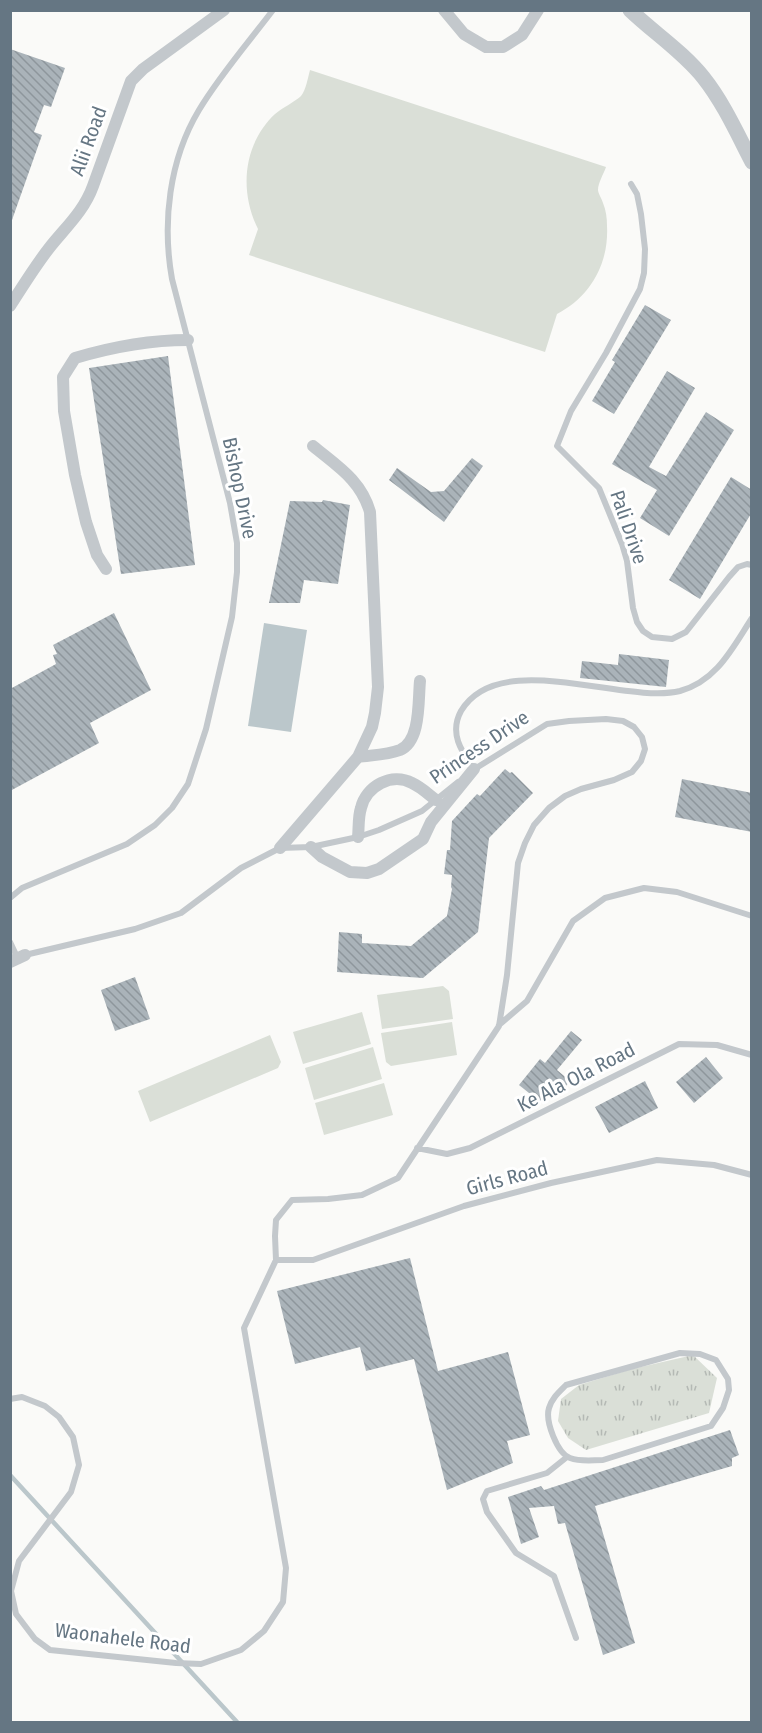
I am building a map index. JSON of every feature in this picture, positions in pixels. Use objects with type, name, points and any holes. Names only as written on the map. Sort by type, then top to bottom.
[{"type":"street","name":"Alii Road","points":[[10,306],[44,255],[77,215],[90,194],[132,81],[143,69],[224,10]]},
{"type":"street","points":[[444,10],[464,34],[486,47],[503,47],[522,35],[538,10]]},
{"type":"street","points":[[630,10],[680,52],[703,77],[729,117],[752,162]]},
{"type":"street","points":[[106,569],[97,555],[86,522],[75,475],[64,411],[63,376],[75,358],[111,348],[168,340],[188,340]]},
{"type":"street","points":[[280,848],[358,757],[372,727],[378,687],[370,512],[355,481],[313,446]]},
{"type":"street","points":[[358,757],[391,753],[407,747],[417,723],[420,681]]},
{"type":"street","points":[[311,847],[322,857],[350,872],[367,873],[379,869],[423,838],[431,822],[474,769]]},
{"type":"street","points":[[358,837],[361,808],[367,794],[379,783],[394,778],[411,782],[436,800]]},
{"type":"lane","name":"Bishop Drive","points":[[10,898],[22,888],[127,844],[155,825],[172,808],[188,784],[204,736],[232,616],[238,557],[230,502],[169,261],[168,212],[173,180],[184,143],[199,111],[273,10]]},
{"type":"lane","name":"Pali Drive","points":[[631,184],[637,194],[645,249],[644,273],[640,290],[571,411],[557,446],[599,488],[627,561],[637,622],[643,631],[652,637],[672,639],[686,632],[738,567],[752,565]]},
{"type":"lane","points":[[474,769],[457,741],[456,723],[465,706],[487,689],[510,682],[549,681],[655,693],[680,690],[704,680],[723,662],[752,618]]},
{"type":"lane","name":"Princess Drive","points":[[18,959],[135,929],[181,913],[242,868],[280,848],[311,847],[358,837],[395,824],[422,811],[474,769],[547,724],[606,719],[623,721],[634,727],[642,737],[645,749],[641,761],[632,772],[565,796],[542,815],[529,835],[518,863],[507,975],[498,1026],[398,1178],[362,1195],[292,1200],[276,1220],[274,1236],[276,1260]]},
{"type":"lane","points":[[498,1026],[526,1001],[573,921],[605,898],[644,888],[677,892],[752,916]]},
{"type":"lane","points":[[10,942],[18,959]]},
{"type":"lane","name":"Ke Ala Ola Road","points":[[417,1148],[447,1154],[470,1148],[679,1044],[717,1045],[752,1055]]},
{"type":"lane","name":"Girls Road","points":[[276,1260],[313,1260],[464,1206],[551,1183],[657,1160],[714,1165],[752,1175]]},
{"type":"lane","name":"Waonahele Road","points":[[10,1399],[22,1397],[45,1406],[59,1417],[74,1437],[79,1465],[71,1492],[19,1561],[11,1591],[16,1614],[35,1639],[50,1650],[176,1663],[201,1664],[241,1650],[264,1630],[283,1602],[286,1568],[244,1328],[276,1260]]},
{"type":"lane","points":[[681,1353],[700,1354],[716,1360],[728,1380],[729,1390],[723,1408],[711,1426],[603,1460],[585,1461],[567,1457],[554,1442],[548,1411],[555,1396],[566,1386],[681,1353]]},
{"type":"lane","points":[[728,1380],[737,1377]]},
{"type":"lane","points":[[567,1457],[547,1473],[487,1491],[483,1499],[487,1512],[516,1553],[554,1576],[576,1638]]},
{"type":"green space","points":[[310,70],[606,167],[598,190],[605,208],[607,223],[607,240],[601,266],[588,289],[569,307],[557,314],[545,352],[249,255],[258,229],[248,199],[247,168],[251,154],[264,126],[275,114],[301,96]]},
{"type":"green space","points":[[443,986],[449,991],[453,1019],[382,1029],[377,995]]},
{"type":"green space","points":[[362,1012],[371,1044],[303,1064],[293,1032]]},
{"type":"green space","points":[[452,1022],[457,1055],[391,1066],[386,1062],[381,1033]]},
{"type":"green space","points":[[270,1035],[281,1062],[278,1068],[150,1122],[138,1091]]},
{"type":"green space","points":[[373,1047],[382,1079],[314,1100],[305,1068]]},
{"type":"green space","points":[[384,1083],[393,1115],[324,1135],[315,1103]]},
{"type":"green space","points":[[693,1355],[717,1378],[709,1413],[586,1450],[568,1438],[558,1421],[561,1399],[579,1385],[632,1369]]},
{"type":"shaded area","points":[[264,623],[307,630],[291,732],[248,726]]},
{"type":"building","points":[[10,49],[65,68],[51,107],[44,105],[34,132],[42,135],[12,220],[10,220]]},
{"type":"building","points":[[645,305],[671,320],[614,414],[592,401],[615,362],[612,360]]},
{"type":"building","points":[[168,356],[195,565],[121,574],[89,368]]},
{"type":"building","points":[[667,371],[695,388],[649,467],[666,476],[706,412],[734,430],[669,536],[640,518],[657,490],[612,464]]},
{"type":"building","points":[[472,458],[483,466],[444,522],[389,480],[397,468],[431,492],[444,491]]},
{"type":"building","points":[[731,477],[752,490],[752,512],[700,599],[669,580]]},
{"type":"building","points":[[323,500],[350,505],[338,584],[304,580],[300,603],[269,603],[290,501],[322,502]]},
{"type":"building","points":[[114,613],[151,690],[90,723],[99,743],[10,791],[10,689],[56,664],[53,655],[57,654],[53,645]]},
{"type":"building","points":[[619,654],[669,660],[666,687],[580,678],[582,661],[618,665]]},
{"type":"building","points":[[505,769],[512,772],[533,793],[489,838],[478,932],[423,978],[337,972],[339,932],[362,934],[362,943],[411,946],[447,916],[452,875],[444,874],[447,850],[450,850],[452,821]]},
{"type":"building","points":[[682,779],[752,793],[752,832],[675,817]]},
{"type":"building","points":[[135,977],[150,1019],[115,1031],[101,990]]},
{"type":"building","points":[[571,1031],[582,1040],[557,1070],[570,1081],[561,1092],[539,1101],[519,1085],[540,1059],[545,1063]]},
{"type":"building","points":[[706,1057],[723,1078],[694,1103],[676,1082]]},
{"type":"building","points":[[645,1081],[658,1108],[609,1133],[595,1107]]},
{"type":"building","points":[[410,1258],[438,1371],[508,1352],[530,1435],[507,1441],[513,1463],[447,1490],[414,1359],[366,1371],[360,1347],[295,1364],[277,1291]]},
{"type":"building","points":[[730,1430],[739,1455],[732,1458],[732,1466],[595,1506],[635,1643],[603,1655],[565,1523],[558,1524],[554,1506],[529,1508],[539,1537],[521,1544],[508,1497],[541,1486],[544,1490]]},
{"type":"waterway","points":[[10,1475],[237,1722]]}]
